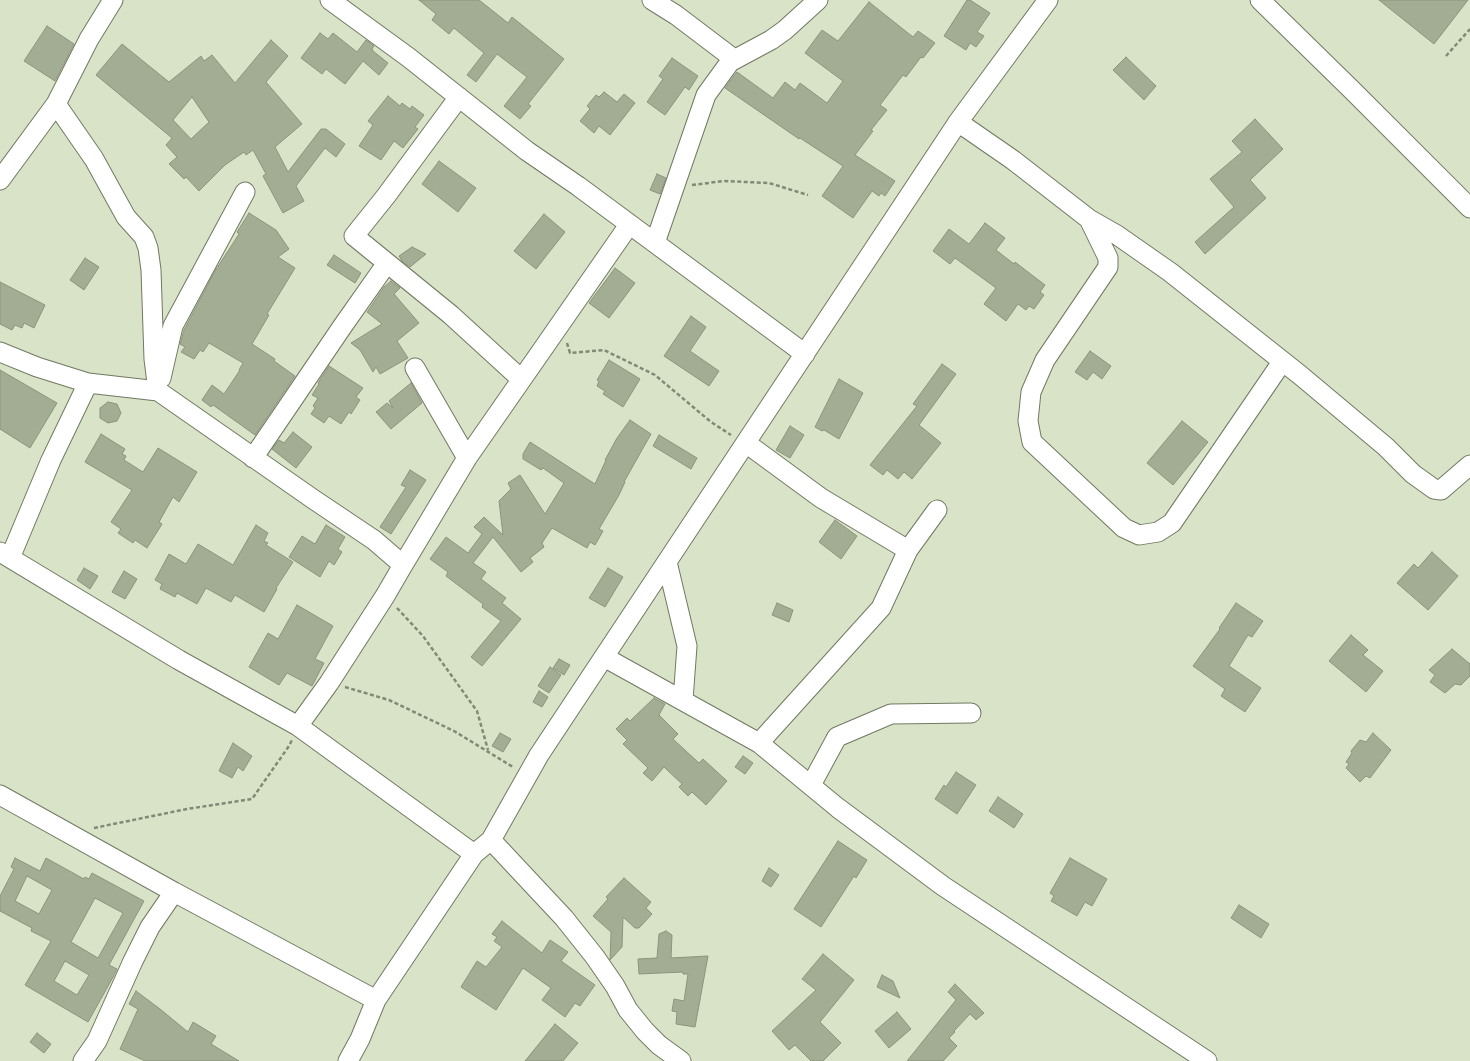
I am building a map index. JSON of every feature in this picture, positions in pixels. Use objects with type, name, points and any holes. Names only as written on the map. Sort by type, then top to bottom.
[{"type":"street","points":[[0,180],[56,104],[89,40],[113,0]]},
{"type":"street","points":[[330,0],[408,57],[527,151],[578,186],[804,354]]},
{"type":"street","points":[[652,0],[676,15],[734,59]]},
{"type":"street","points":[[655,243],[706,95],[730,62],[771,40],[818,0]]},
{"type":"street","points":[[348,1061],[360,1039],[376,1000],[474,854],[491,840],[539,755],[958,122],[1048,0]]},
{"type":"street","points":[[1260,0],[1470,208]]},
{"type":"street","points":[[458,97],[392,188],[354,236],[451,315],[521,379]]},
{"type":"street","points":[[56,104],[94,159],[126,217],[144,237],[148,248],[151,270],[154,359],[158,391]]},
{"type":"street","points":[[958,122],[1013,160],[1089,219],[1117,235],[1170,272],[1386,447],[1413,474],[1434,489],[1441,490],[1470,465]]},
{"type":"street","points":[[158,391],[172,326],[246,192]]},
{"type":"street","points":[[1089,219],[1108,258],[1108,267],[1045,360],[1031,392],[1028,421],[1032,442],[1124,528],[1139,535],[1158,532],[1172,523],[1282,362]]},
{"type":"street","points":[[298,726],[329,683],[385,596],[467,458],[629,224]]},
{"type":"street","points":[[253,458],[387,262]]},
{"type":"street","points":[[0,352],[37,367],[88,383],[158,391],[374,540],[403,566]]},
{"type":"street","points":[[415,368],[467,458]]},
{"type":"street","points":[[88,383],[5,555],[179,660],[298,726],[474,854]]},
{"type":"street","points":[[746,443],[821,498],[908,550]]},
{"type":"street","points":[[759,743],[881,608],[908,550],[937,510]]},
{"type":"street","points":[[667,562],[687,646],[683,700]]},
{"type":"street","points":[[604,657],[759,743],[838,808],[943,886],[1207,1061]]},
{"type":"street","points":[[811,785],[837,737],[891,714],[971,713]]},
{"type":"street","points":[[0,795],[174,892],[376,1000]]},
{"type":"street","points":[[491,840],[564,918],[595,957],[615,986],[628,1010],[673,1060]]},
{"type":"street","points":[[83,1061],[97,1041],[150,927],[174,892]]},
{"type":"path","points":[[1446,56],[1470,29]]},
{"type":"path","points":[[674,188],[733,181],[769,183],[808,194]]},
{"type":"path","points":[[562,321],[570,353],[604,350],[655,375],[711,422],[746,443]]},
{"type":"path","points":[[385,596],[422,636],[477,711],[488,750]]},
{"type":"path","points":[[329,683],[389,700],[454,731],[528,775]]},
{"type":"path","points":[[68,833],[187,809],[252,799],[289,746],[298,726]]},
{"type":"building","points":[[419,0],[479,0],[508,23],[512,17],[564,59],[528,104],[531,106],[520,119],[504,106],[527,77],[497,54],[476,82],[467,75],[484,53],[454,28],[449,34],[432,20],[436,14]]},
{"type":"building","points":[[967,0],[990,13],[977,32],[984,36],[976,47],[970,43],[966,50],[944,36]]},
{"type":"building","points":[[1379,0],[1468,0],[1434,44]]},
{"type":"building","points":[[869,2],[913,37],[918,31],[935,43],[923,58],[921,57],[906,77],[903,75],[880,105],[887,110],[855,155],[895,181],[885,196],[881,193],[879,196],[872,191],[853,218],[822,196],[843,166],[799,139],[725,88],[737,72],[773,98],[785,82],[795,90],[800,83],[827,103],[843,81],[805,53],[822,30],[838,41]]},
{"type":"building","points":[[47,26],[74,44],[55,81],[24,61]]},
{"type":"building","points":[[320,33],[328,39],[333,33],[357,52],[366,40],[374,46],[373,51],[388,63],[379,75],[363,61],[345,84],[326,69],[322,74],[301,58]]},
{"type":"building","points":[[271,40],[288,56],[266,82],[302,124],[275,147],[288,172],[321,129],[326,129],[345,144],[336,157],[325,148],[296,186],[304,201],[283,213],[263,176],[266,174],[253,150],[246,155],[244,152],[225,165],[199,191],[186,177],[184,179],[169,164],[177,157],[166,145],[172,138],[96,75],[122,44],[169,82],[201,56],[204,61],[212,55],[235,83]],"holes":[[[192,97],[209,122],[191,139],[173,120]]]},
{"type":"building","points":[[1126,57],[1156,86],[1144,100],[1113,70]]},
{"type":"building","points":[[672,58],[698,76],[689,90],[685,87],[665,115],[647,102],[663,79],[659,76]]},
{"type":"building","points":[[604,92],[617,102],[624,94],[635,103],[610,135],[599,126],[594,133],[580,121],[590,109],[587,106],[596,95],[599,97]]},
{"type":"building","points":[[388,96],[400,106],[402,103],[410,109],[412,106],[424,115],[415,127],[418,129],[403,148],[394,141],[381,160],[359,146],[373,125],[368,121]]},
{"type":"building","points":[[1255,119],[1283,149],[1250,180],[1266,198],[1205,254],[1195,242],[1234,207],[1210,179],[1242,152],[1232,141]]},
{"type":"building","points":[[439,161],[476,188],[458,212],[422,184]]},
{"type":"building","points":[[657,174],[666,178],[660,194],[650,190]]},
{"type":"building","points":[[249,213],[276,230],[289,249],[278,257],[295,268],[267,314],[269,315],[252,344],[275,359],[274,361],[295,376],[255,435],[213,405],[211,407],[202,400],[212,385],[224,394],[243,363],[209,343],[203,352],[200,350],[194,359],[181,352],[185,347],[180,344],[184,330],[215,271],[239,234],[237,232]]},
{"type":"building","points":[[544,214],[565,232],[536,269],[514,251]]},
{"type":"building","points":[[985,223],[1005,238],[996,250],[1045,285],[1040,292],[1044,295],[1034,309],[1029,306],[1026,310],[1018,304],[1006,321],[984,304],[996,288],[955,258],[950,264],[933,251],[949,229],[969,244]]},
{"type":"building","points":[[412,247],[426,254],[410,267],[399,256]]},
{"type":"building","points":[[334,255],[361,273],[355,283],[327,265]]},
{"type":"building","points":[[85,258],[99,267],[84,290],[70,280]]},
{"type":"building","points":[[615,268],[635,283],[609,318],[589,303]]},
{"type":"building","points":[[391,281],[400,288],[394,294],[419,323],[397,341],[408,358],[380,374],[376,367],[373,372],[360,350],[351,343],[382,324],[367,312],[384,287]]},
{"type":"building","points":[[0,282],[45,305],[34,328],[24,323],[22,328],[15,325],[12,330],[0,324]]},
{"type":"building","points":[[691,316],[706,327],[690,351],[719,371],[709,386],[664,356]]},
{"type":"building","points":[[1090,351],[1111,366],[1102,379],[1093,372],[1087,380],[1075,372]]},
{"type":"building","points":[[609,360],[640,379],[623,407],[603,394],[605,391],[597,386],[599,381],[597,380]]},
{"type":"building","points":[[942,364],[956,374],[919,425],[941,443],[912,479],[904,472],[898,479],[887,470],[883,475],[870,465],[917,406],[913,404]]},
{"type":"building","points":[[329,366],[363,388],[356,397],[360,400],[351,414],[349,412],[341,424],[329,416],[324,423],[311,414],[318,398],[312,395]]},
{"type":"building","points":[[0,370],[57,403],[30,448],[0,429]]},
{"type":"building","points":[[839,379],[863,393],[839,439],[815,427]]},
{"type":"building","points":[[411,383],[422,403],[391,429],[376,412],[387,403],[393,408],[389,401]]},
{"type":"building","points":[[108,402],[117,404],[121,413],[117,421],[108,423],[100,418],[100,408]]},
{"type":"building","points":[[630,420],[651,434],[599,529],[603,531],[595,545],[590,542],[587,548],[552,528],[542,543],[544,547],[530,558],[533,562],[521,572],[493,537],[473,563],[486,572],[481,579],[506,598],[502,603],[521,619],[482,666],[471,657],[501,621],[482,607],[483,604],[446,576],[448,572],[430,559],[446,537],[468,553],[482,534],[474,527],[484,517],[503,535],[499,501],[511,489],[508,483],[520,475],[545,514],[564,483],[543,468],[541,470],[523,459],[523,454],[530,442],[595,484],[617,438]]},
{"type":"building","points":[[1182,421],[1208,442],[1173,485],[1147,463]]},
{"type":"building","points":[[790,426],[804,435],[790,458],[776,450]]},
{"type":"building","points":[[293,432],[312,447],[296,468],[272,449],[279,440],[284,443]]},
{"type":"building","points":[[101,434],[125,449],[122,454],[126,456],[124,460],[143,472],[158,448],[197,472],[179,502],[173,497],[159,522],[162,524],[147,548],[135,540],[133,543],[118,533],[121,529],[111,522],[132,490],[85,462]]},
{"type":"building","points":[[659,435],[697,458],[691,469],[653,446]]},
{"type":"building","points":[[410,470],[426,480],[391,534],[380,527],[406,487],[401,485]]},
{"type":"building","points":[[835,520],[857,536],[841,559],[819,542]]},
{"type":"building","points":[[256,525],[268,533],[264,541],[268,543],[266,545],[293,562],[276,588],[264,612],[235,595],[231,602],[206,588],[197,604],[177,593],[175,597],[160,589],[162,584],[155,580],[169,554],[186,564],[198,544],[233,565]]},
{"type":"building","points":[[326,525],[345,537],[338,549],[342,552],[334,565],[329,561],[320,577],[289,557],[302,536],[315,544]]},
{"type":"building","points":[[1432,552],[1458,576],[1428,610],[1397,583],[1414,564],[1418,568]]},
{"type":"building","points":[[84,568],[98,576],[90,589],[77,580]]},
{"type":"building","points":[[608,568],[623,577],[605,607],[589,598]]},
{"type":"building","points":[[124,571],[137,579],[125,599],[112,592]]},
{"type":"building","points":[[777,603],[793,610],[789,622],[772,615]]},
{"type":"building","points":[[1236,603],[1263,621],[1252,637],[1248,635],[1229,666],[1261,688],[1245,712],[1221,696],[1225,689],[1193,666]]},
{"type":"building","points":[[297,605],[333,626],[315,659],[324,663],[312,686],[287,673],[279,685],[249,667],[268,633],[278,639]]},
{"type":"building","points":[[1351,635],[1368,650],[1363,655],[1383,671],[1366,692],[1329,661]]},
{"type":"building","points":[[1452,649],[1470,664],[1470,676],[1461,685],[1455,684],[1445,693],[1430,682],[1435,675],[1429,670]]},
{"type":"building","points":[[559,659],[570,665],[564,675],[553,668]]},
{"type":"building","points":[[550,667],[561,675],[549,693],[538,686]]},
{"type":"building","points":[[539,691],[548,697],[542,707],[533,702]]},
{"type":"building","points":[[654,698],[665,704],[659,715],[678,734],[673,739],[699,763],[703,759],[727,781],[706,805],[692,792],[688,796],[679,787],[682,784],[664,767],[652,781],[643,773],[648,768],[623,744],[627,740],[616,729],[627,718],[630,721]]},
{"type":"building","points":[[500,733],[511,739],[503,752],[492,746]]},
{"type":"building","points":[[1373,733],[1391,750],[1370,778],[1366,776],[1360,782],[1346,768],[1349,764],[1346,762],[1352,753],[1351,751],[1360,740],[1366,742]]},
{"type":"building","points":[[233,743],[252,756],[243,771],[238,767],[232,778],[219,771]]},
{"type":"building","points":[[743,756],[753,763],[745,774],[735,767]]},
{"type":"building","points":[[956,772],[976,785],[957,814],[935,799]]},
{"type":"building","points":[[998,797],[1023,814],[1014,828],[989,811]]},
{"type":"building","points":[[838,841],[867,860],[856,878],[854,876],[821,927],[794,909]]},
{"type":"building","points":[[15,858],[40,871],[46,858],[84,879],[85,877],[89,879],[92,873],[144,901],[109,965],[117,969],[88,1022],[25,985],[51,941],[31,931],[32,928],[0,911],[0,896],[14,869],[11,867]],"holes":[[[27,876],[52,890],[39,914],[15,901]],[[95,898],[123,913],[98,958],[71,942]],[[65,961],[89,975],[77,995],[54,981]]]},
{"type":"building","points":[[1070,858],[1107,879],[1092,906],[1085,902],[1077,916],[1051,901],[1054,896],[1050,893]]},
{"type":"building","points":[[769,868],[779,875],[771,887],[762,881]]},
{"type":"building","points":[[624,878],[651,902],[646,908],[652,914],[639,928],[635,928],[623,917],[622,947],[610,960],[611,932],[593,916],[608,899],[606,897]]},
{"type":"building","points":[[1239,905],[1269,924],[1261,938],[1231,918]]},
{"type":"building","points":[[502,921],[542,953],[550,940],[568,952],[561,961],[595,985],[580,1006],[575,1003],[565,1017],[542,1000],[551,988],[523,968],[496,1010],[461,987],[477,961],[486,967],[502,947],[494,941],[497,937],[492,934]]},
{"type":"building","points":[[666,931],[672,935],[671,958],[708,956],[695,1027],[676,1024],[677,1012],[672,1011],[674,999],[684,1001],[688,974],[683,974],[683,972],[639,974],[638,959],[657,958],[659,934]]},
{"type":"building","points":[[823,954],[854,980],[820,1022],[841,1043],[823,1061],[811,1061],[795,1045],[789,1050],[772,1031],[816,990],[802,979]]},
{"type":"building","points":[[882,975],[893,981],[900,998],[877,987]]},
{"type":"building","points":[[955,984],[984,1013],[976,1020],[970,1014],[954,1031],[949,1038],[957,1046],[943,1061],[907,1061],[956,1000],[948,992]]},
{"type":"building","points":[[136,991],[188,1032],[193,1022],[216,1036],[211,1044],[239,1061],[145,1061],[120,1049],[138,1009],[129,1004]]},
{"type":"building","points":[[897,1012],[911,1029],[889,1048],[875,1031]]},
{"type":"building","points":[[555,1024],[578,1043],[563,1061],[525,1061]]},
{"type":"building","points":[[37,1033],[51,1044],[44,1053],[30,1042]]}]
